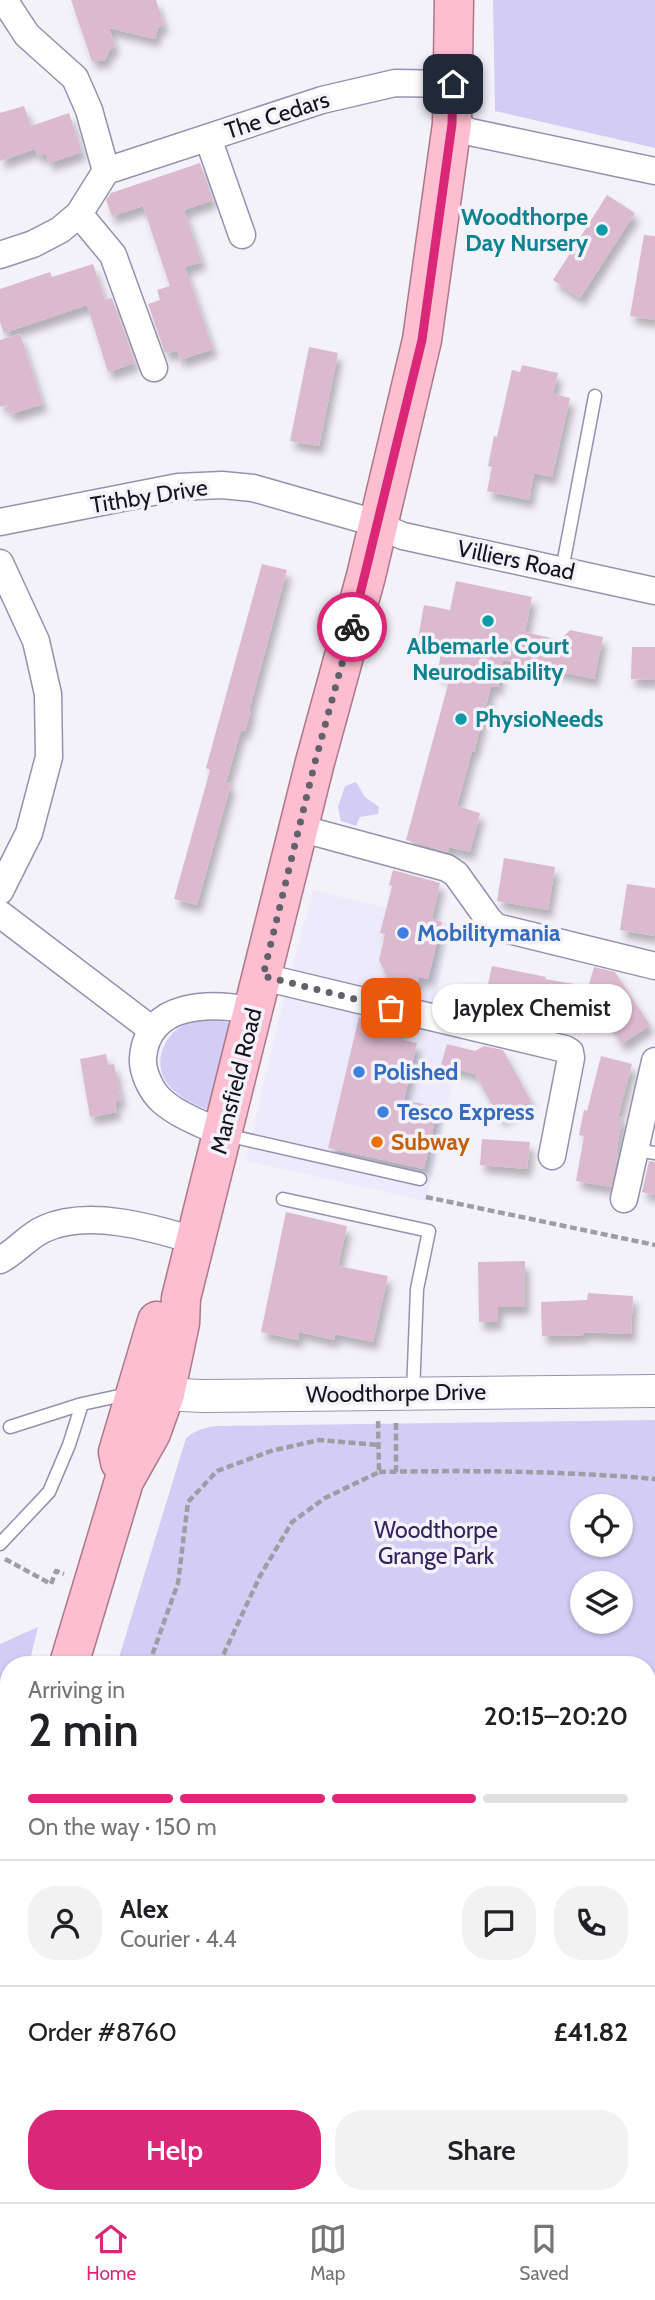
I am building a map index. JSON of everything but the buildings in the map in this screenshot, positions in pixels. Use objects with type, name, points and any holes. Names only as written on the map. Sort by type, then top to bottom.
[{"type":"highway","name":"Mansfield Road","points":[[71,1656],[124,1480],[151,1433],[151,1393],[180,1323],[181,1298],[378,526],[422,340],[452,124],[454,0]]},
{"type":"street","points":[[0,255],[33,244],[60,230],[79,214],[106,171],[89,110],[75,78],[27,35],[4,0]]},
{"type":"street","name":"The Cedars","points":[[106,171],[322,100],[395,83],[453,84]]},
{"type":"street","points":[[452,124],[470,132],[655,171]]},
{"type":"street","points":[[208,138],[242,235]]},
{"type":"street","points":[[79,214],[113,255],[154,368]]},
{"type":"street","name":"Tithby Drive","points":[[0,522],[178,487],[222,485],[253,488],[378,526]]},
{"type":"street","name":"Villiers Road","points":[[378,526],[403,536],[655,591]]},
{"type":"street","points":[[0,563],[36,641],[48,694],[49,757],[29,833],[0,891]]},
{"type":"street","points":[[299,828],[447,868],[456,874],[496,927],[655,966]]},
{"type":"street","points":[[0,914],[152,1028]]},
{"type":"street","points":[[223,1134],[180,1114],[161,1100],[150,1086],[142,1065],[144,1046],[152,1028],[179,1010],[201,1006],[233,1006],[259,994],[565,1049],[570,1052],[571,1058],[552,1156]]},
{"type":"street","points":[[624,1199],[646,1152],[654,1066]]},
{"type":"street","points":[[0,1260],[40,1230],[61,1222],[110,1221],[196,1241]]},
{"type":"street","name":"Woodthorpe Drive","points":[[151,1393],[202,1396],[655,1391]]},
{"type":"lane","points":[[562,570],[595,396]]},
{"type":"lane","points":[[223,1134],[420,1179]]},
{"type":"lane","points":[[284,1199],[429,1231],[395,1393]]},
{"type":"lane","points":[[10,1427],[82,1404],[151,1393]]},
{"type":"lane","points":[[0,1544],[50,1492],[82,1404]]},
{"type":"path","points":[[423,1196],[655,1245]]},
{"type":"path","points":[[379,1472],[379,1445],[395,1393]]},
{"type":"path","points":[[395,1393],[396,1472]]},
{"type":"path","points":[[152,1656],[178,1583],[188,1502],[217,1471],[271,1451],[319,1440],[379,1445]]},
{"type":"path","points":[[223,1656],[260,1576],[292,1522],[325,1498],[379,1472],[563,1473],[655,1479]]},
{"type":"path","points":[[0,1557],[51,1584],[56,1571],[91,1585]]},
{"type":"shaded area","points":[[313,890],[452,924],[434,1003],[469,1011],[426,1201],[246,1161],[279,1018]]},
{"type":"green space","points":[[493,0],[655,0],[655,148],[495,111]]},
{"type":"green space","points":[[356,782],[365,797],[379,807],[378,814],[360,817],[356,826],[341,821],[338,807],[345,786]]},
{"type":"green space","points":[[213,1019],[232,1023],[208,1110],[186,1100],[171,1088],[163,1075],[161,1058],[166,1042],[178,1028],[189,1023]]},
{"type":"green space","name":"Woodthorpe Grange Park","points":[[655,1420],[655,1656],[119,1656],[186,1438],[201,1429],[218,1426]]},
{"type":"green space","points":[[38,1627],[31,1656],[0,1656],[0,1644]]},
{"type":"way so far","points":[[352,627],[315,762],[263,976],[391,1008]]},
{"type":"place","name":"Woodthorpe Day Nursery","points":[[602,230]]},
{"type":"place","name":"Albemarle Court Neurodisability","points":[[488,621]]},
{"type":"place","name":"PhysioNeeds","points":[[461,719]]},
{"type":"place","name":"Mobilitymania","points":[[403,933]]},
{"type":"place","name":"Jayplex Chemist","points":[[391,1008]]},
{"type":"place","name":"Polished","points":[[359,1072]]},
{"type":"place","name":"Tesco Express","points":[[383,1112]]},
{"type":"place","name":"Subway","points":[[377,1142]]},
{"type":"route","points":[[352,627],[422,340],[452,124],[453,84]]}]
